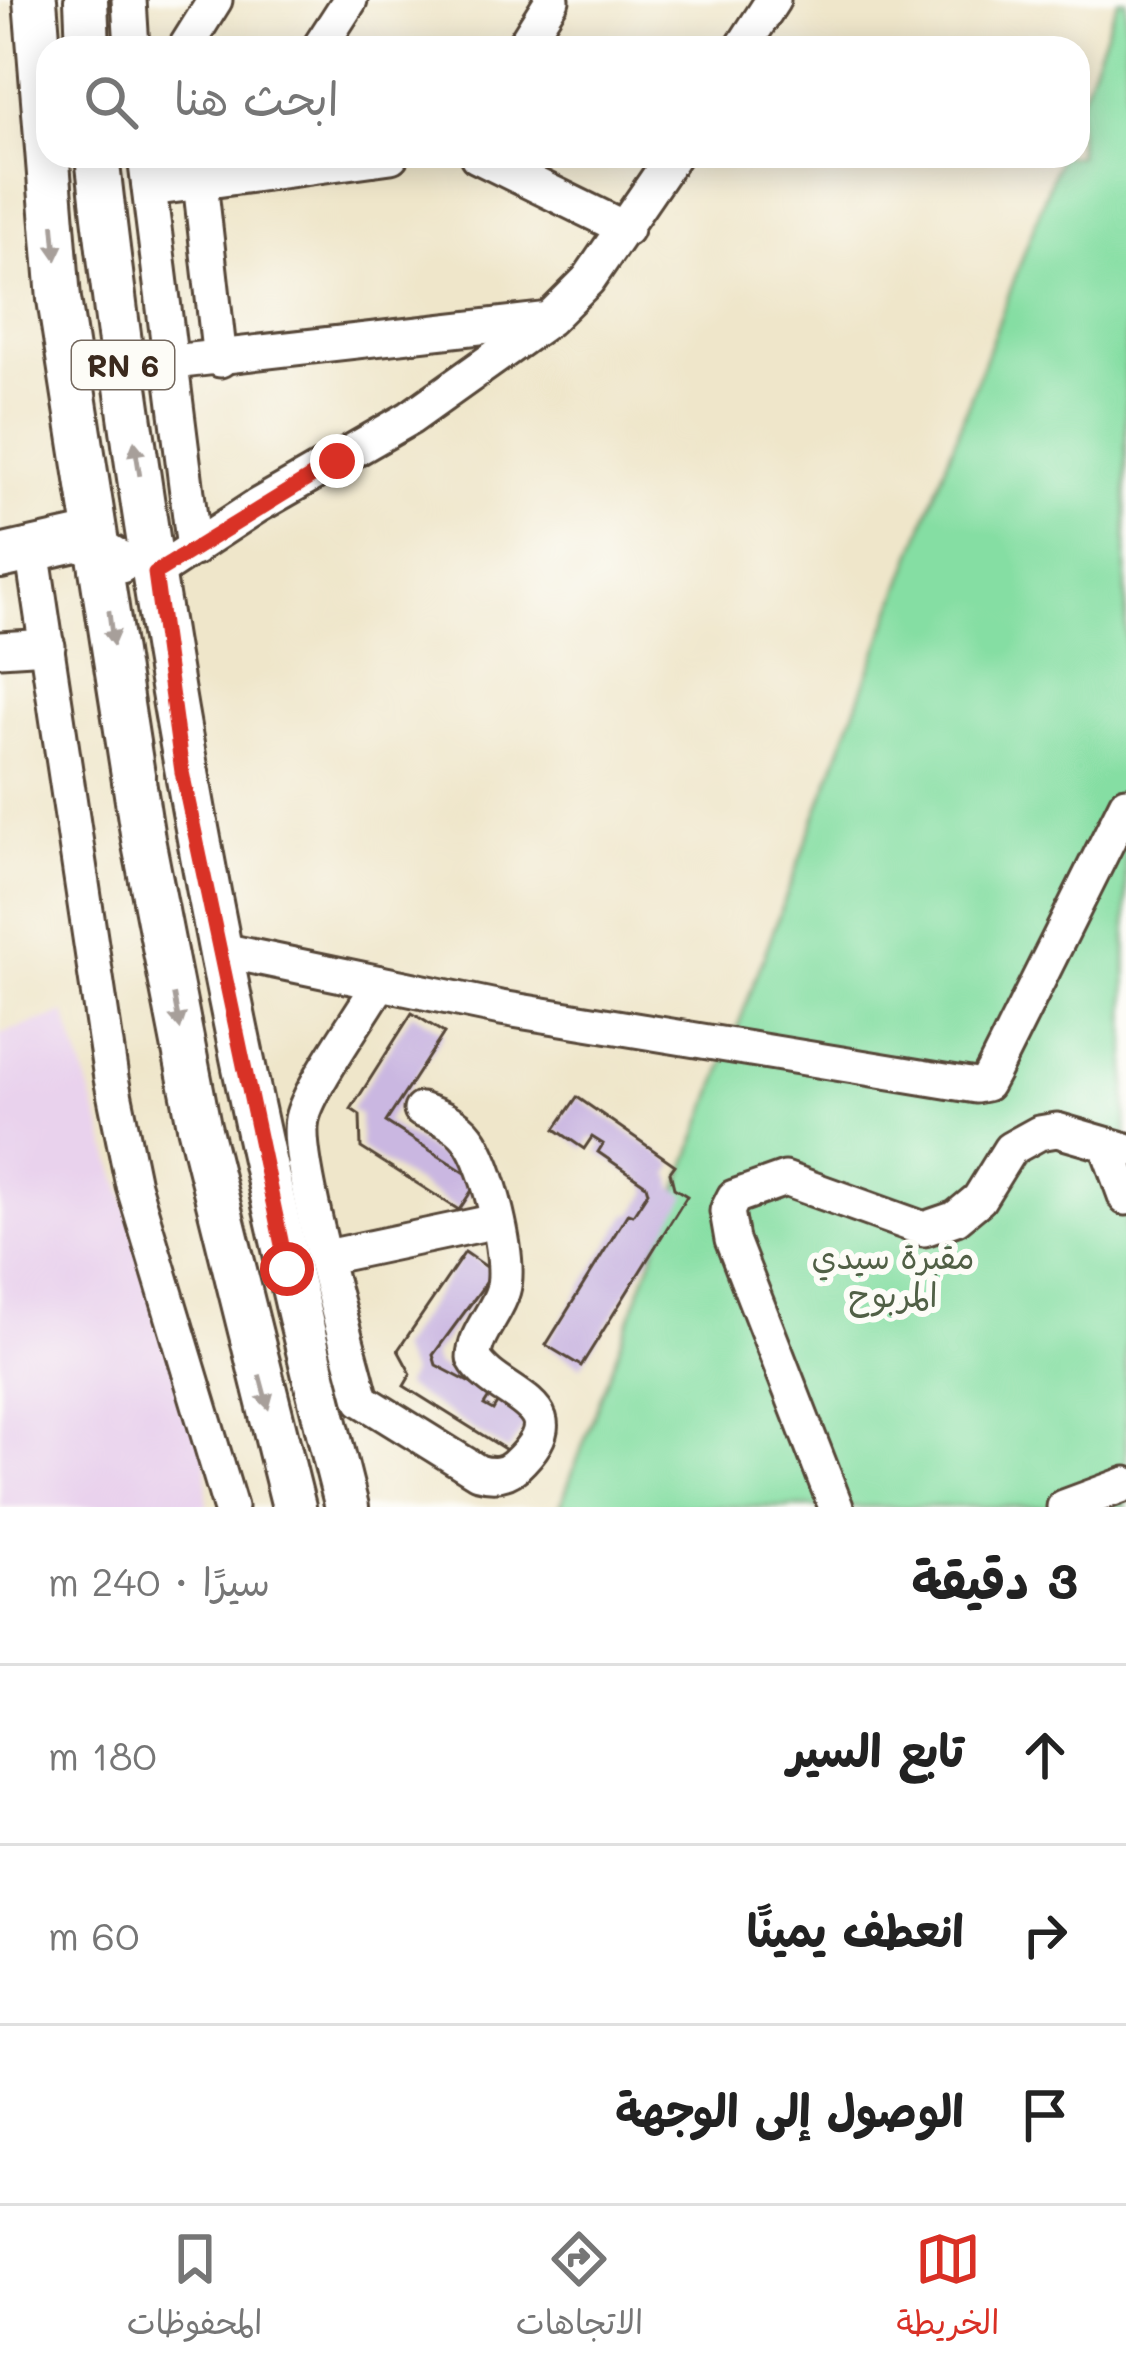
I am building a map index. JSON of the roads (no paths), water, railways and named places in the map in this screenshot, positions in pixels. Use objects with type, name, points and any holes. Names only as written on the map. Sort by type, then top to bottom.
[{"type":"main road","name":"RN 6","points":[[35,0],[38,36]]},
{"type":"main road","points":[[86,0],[88,36]]},
{"type":"main road","name":"RN 6","points":[[48,168],[59,299],[143,839],[235,1282],[294,1507]]},
{"type":"main road","name":"RN 6","points":[[99,168],[182,772],[217,949],[307,1263],[342,1407],[347,1507]]},
{"type":"main road","points":[[16,553],[80,539],[102,556],[155,573]]},
{"type":"main road","points":[[235,1282],[307,1263]]},
{"type":"street","points":[[129,0],[131,36]]},
{"type":"street","points":[[192,36],[215,0]]},
{"type":"street","points":[[327,36],[350,0]]},
{"type":"street","points":[[530,36],[552,0]]},
{"type":"street","points":[[750,36],[773,0]]},
{"type":"street","points":[[194,549],[147,172],[200,182],[238,168]]},
{"type":"street","points":[[501,168],[626,230]]},
{"type":"street","points":[[155,573],[257,506],[410,418],[549,319],[626,230],[665,168]]},
{"type":"street","points":[[200,182],[220,360]]},
{"type":"street","points":[[173,362],[549,319]]},
{"type":"street","points":[[16,553],[48,646],[111,1078],[133,1185],[230,1507]]},
{"type":"street","points":[[0,649],[48,646]]},
{"type":"street","points":[[217,949],[501,1008],[976,1086],[986,1084],[994,1069],[1126,804]]},
{"type":"street","points":[[380,983],[302,1116],[307,1263],[496,1221]]},
{"type":"street","points":[[342,1407],[478,1472],[499,1475],[514,1467],[536,1437],[539,1416],[534,1404],[479,1366],[474,1350],[503,1290],[496,1221],[469,1138],[446,1119],[421,1110]]},
{"type":"street","points":[[836,1507],[732,1240],[728,1211],[734,1197],[785,1179],[924,1229],[956,1218],[979,1198],[1010,1149],[1024,1139],[1057,1130],[1117,1150],[1126,1198]]},
{"type":"street","points":[[1064,1507],[1126,1484]]},
{"type":"park label","name":"مقبرة سيدي المربوح","points":[[893,1274]]}]
